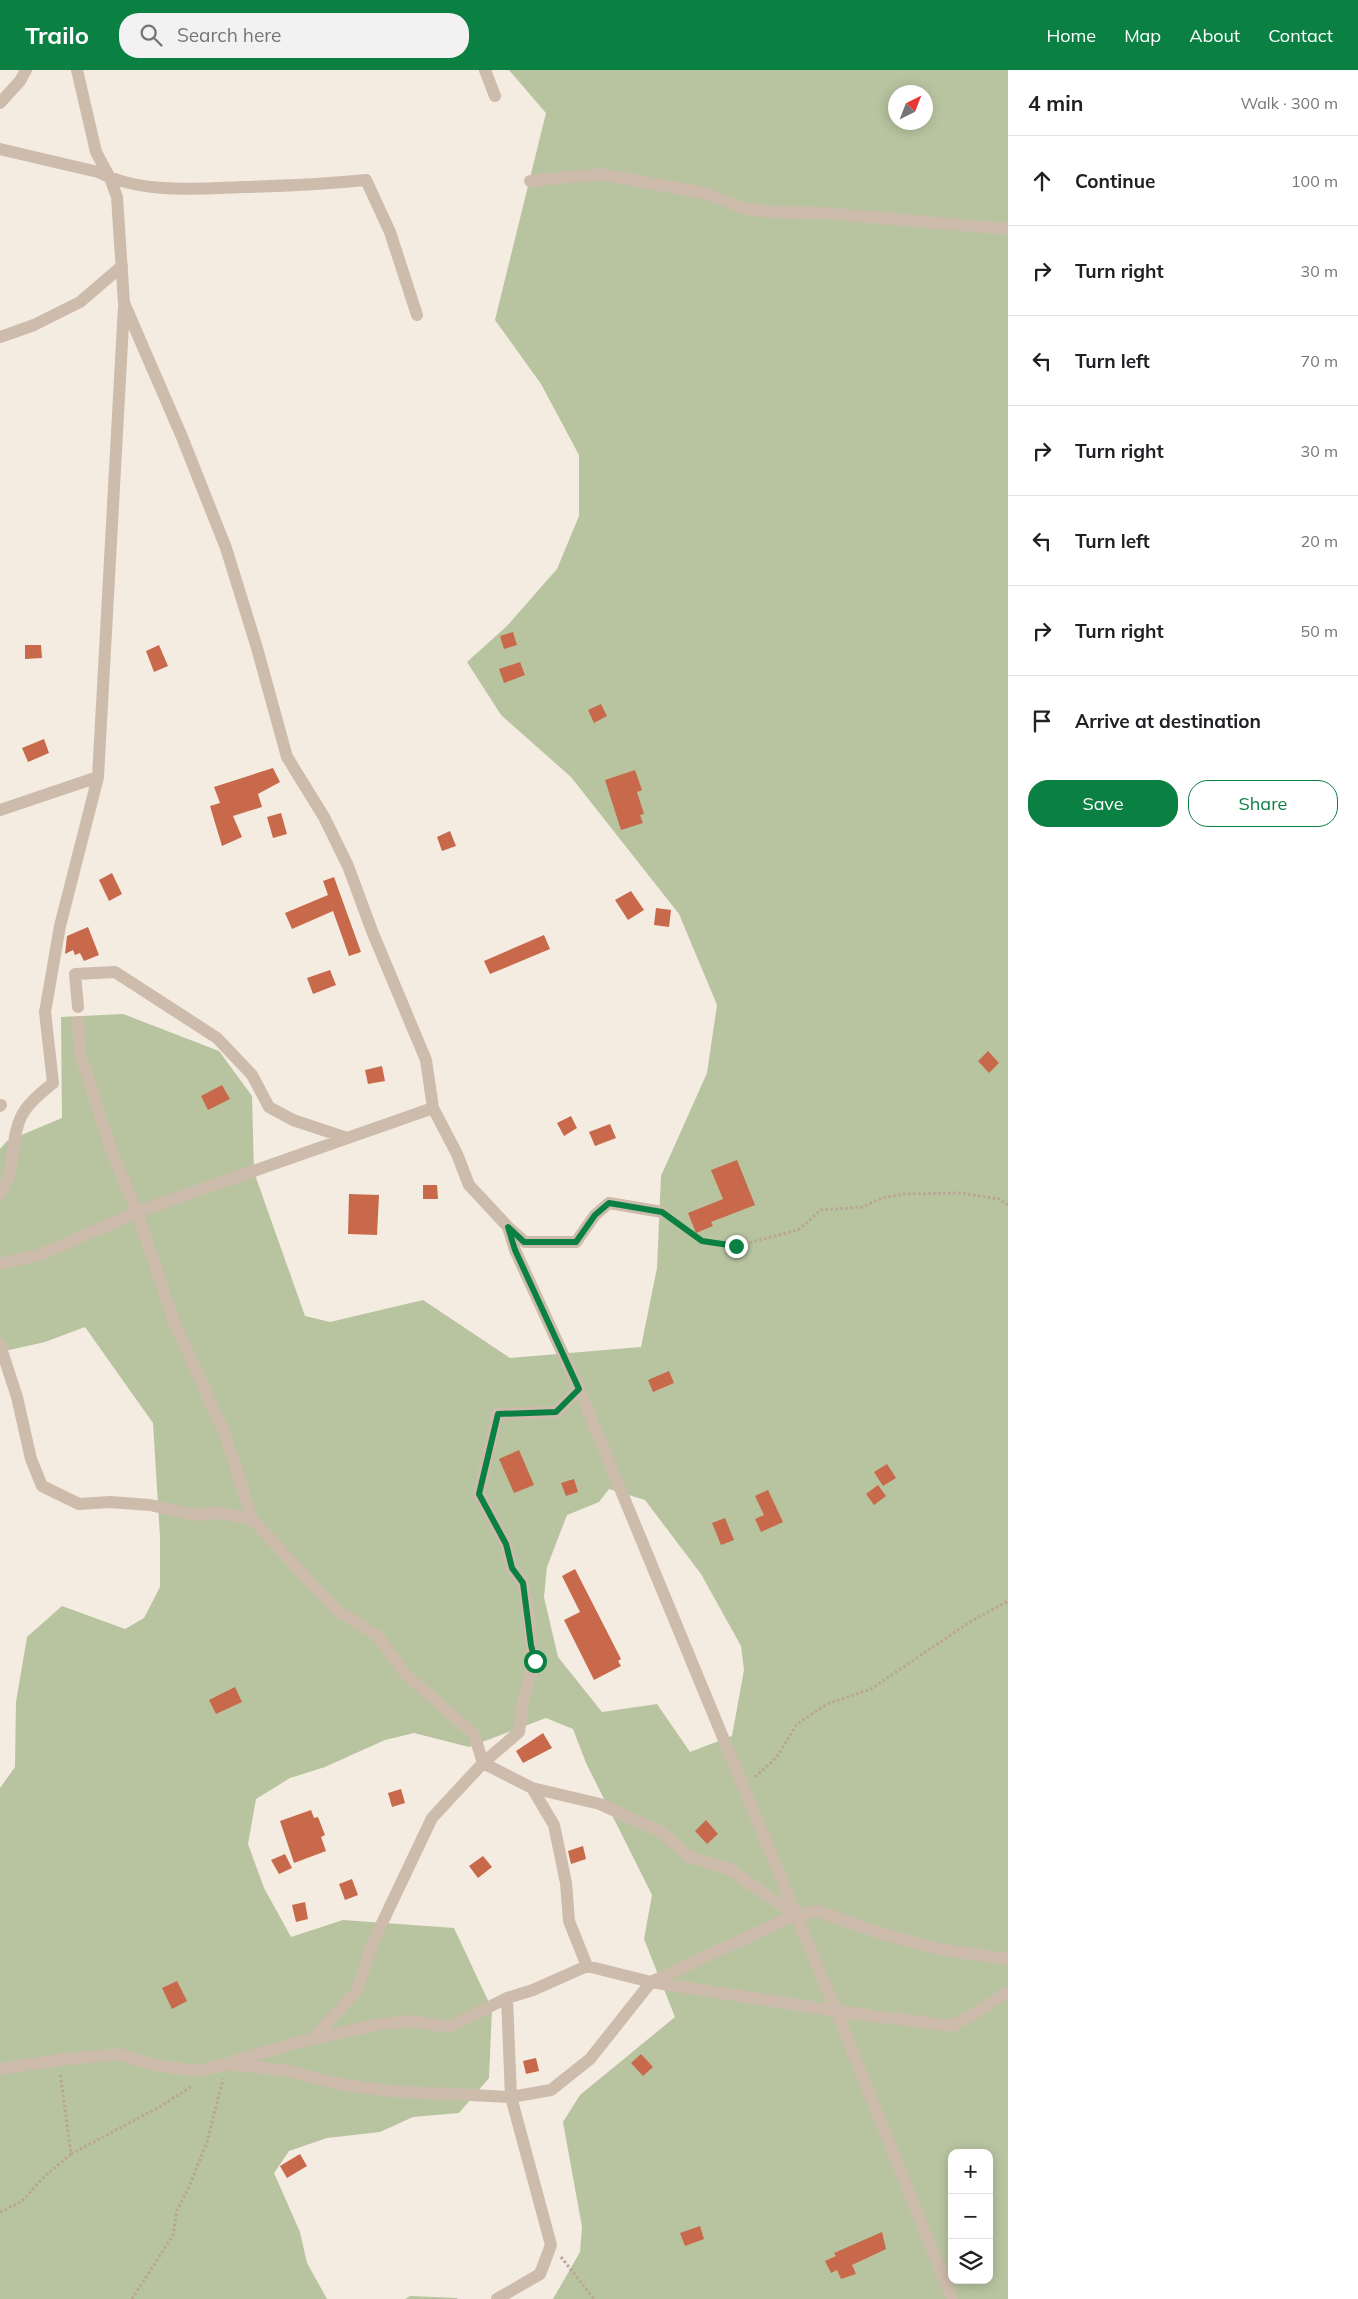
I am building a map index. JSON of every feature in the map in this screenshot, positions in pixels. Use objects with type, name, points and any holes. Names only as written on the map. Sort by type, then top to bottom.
[{"type":"street","points":[[0,103],[26,70]]},
{"type":"street","points":[[0,1194],[9,1180],[21,1117],[40,1092],[53,1083],[45,1012],[60,926],[98,777],[124,303],[117,197],[110,178],[96,152],[77,70]]},
{"type":"street","points":[[485,70],[496,96]]},
{"type":"street","points":[[0,149],[98,172],[110,178],[142,185],[190,189],[366,180],[390,232],[417,315]]},
{"type":"street","points":[[530,181],[600,174],[704,193],[747,209],[772,212],[823,212],[1008,229]]},
{"type":"street","points":[[0,338],[34,325],[80,302],[122,266]]},
{"type":"street","points":[[124,303],[182,437],[226,548],[257,648],[287,758],[324,817],[348,866],[372,931],[426,1060],[433,1108],[457,1154],[469,1185],[524,1242],[576,1242],[595,1215],[609,1203],[662,1212]]},
{"type":"street","points":[[0,810],[98,777]]},
{"type":"street","points":[[78,1007],[75,974],[115,972],[217,1038],[252,1075],[269,1107],[293,1120],[347,1138]]},
{"type":"street","points":[[78,1022],[80,1053],[112,1152],[137,1212],[174,1322],[225,1434],[252,1519],[335,1609],[378,1636],[405,1674],[474,1734],[483,1763],[532,1788],[600,1804],[661,1832],[688,1856],[729,1870],[795,1915]]},
{"type":"street","points":[[0,1264],[42,1254],[137,1212],[433,1108]]},
{"type":"street","points":[[508,1227],[515,1250],[579,1389],[836,2011],[952,2299]]},
{"type":"street","points":[[0,1345],[16,1397],[31,1459],[42,1486],[78,1504],[110,1502],[150,1505],[194,1515],[220,1513],[252,1519]]},
{"type":"street","points":[[312,2039],[356,1992],[374,1940],[432,1818],[483,1763],[519,1732],[524,1696],[535,1661],[531,1645],[523,1583],[512,1568],[506,1544],[479,1494],[498,1414],[556,1412],[579,1389]]},
{"type":"street","points":[[532,1788],[554,1826],[566,1883],[570,1921],[587,1966]]},
{"type":"street","points":[[226,2064],[289,2071],[338,2084],[388,2091],[511,2097],[551,2090],[590,2060],[651,1982],[795,1915],[817,1911],[883,1934],[943,1950],[1008,1959]]},
{"type":"street","points":[[0,2069],[58,2060],[119,2054],[153,2065],[198,2071],[312,2039],[376,2025],[411,2021],[449,2027],[507,1998],[533,1990],[587,1966],[651,1982],[836,2011],[953,2026],[1008,1992]]},
{"type":"street","points":[[497,2299],[540,2274],[551,2245],[511,2097],[507,1998]]},
{"type":"path","points":[[662,1212],[702,1241],[736,1246],[798,1230],[821,1210],[862,1208],[882,1198],[905,1194],[960,1193],[999,1199],[1008,1205]]},
{"type":"path","points":[[743,1788],[777,1756],[797,1724],[827,1704],[871,1689],[968,1623],[1008,1601]]},
{"type":"path","points":[[58,2060],[71,2154]]},
{"type":"path","points":[[132,2299],[173,2235],[177,2210],[189,2187],[206,2142],[226,2064]]},
{"type":"path","points":[[0,2212],[21,2202],[45,2176],[71,2154],[161,2106],[194,2085]]},
{"type":"path","points":[[551,2245],[594,2299]]},
{"type":"green space","points":[[509,70],[1008,70],[1008,2299],[553,2299],[580,2252],[582,2227],[563,2122],[580,2095],[675,2017],[644,1939],[652,1895],[586,1763],[573,1729],[546,1718],[469,1747],[414,1733],[385,1740],[325,1767],[290,1778],[256,1799],[248,1844],[264,1888],[291,1937],[343,1920],[454,1928],[492,2009],[489,2078],[459,2113],[413,2117],[380,2132],[327,2138],[289,2151],[274,2173],[300,2232],[307,2263],[327,2299],[0,2299],[0,1788],[15,1767],[16,1702],[27,1637],[62,1606],[125,1629],[144,1618],[160,1587],[160,1537],[153,1423],[85,1327],[45,1342],[0,1352],[0,1149],[7,1141],[62,1118],[61,1017],[123,1014],[219,1051],[252,1096],[254,1172],[305,1316],[330,1322],[423,1300],[510,1358],[641,1347],[657,1268],[661,1176],[707,1073],[717,1005],[679,914],[571,777],[501,715],[467,662],[507,626],[557,569],[579,516],[579,455],[541,384],[495,320],[546,113]],"holes":[[[609,1489],[645,1500],[701,1574],[741,1646],[744,1670],[732,1736],[690,1752],[657,1704],[602,1712],[558,1657],[544,1597],[547,1567],[567,1515],[599,1502]]]},
{"type":"green space","points":[[410,2296],[457,2298],[458,2299],[405,2299]]},
{"type":"building","points":[[513,632],[517,645],[504,649],[500,636]]},
{"type":"building","points":[[25,645],[41,645],[42,658],[25,659]]},
{"type":"building","points":[[159,645],[168,666],[154,672],[146,651]]},
{"type":"building","points":[[520,662],[525,675],[504,683],[499,669]]},
{"type":"building","points":[[601,704],[607,716],[594,723],[588,710]]},
{"type":"building","points":[[44,739],[49,753],[28,762],[22,748]]},
{"type":"building","points":[[273,768],[280,782],[258,794],[262,807],[233,816],[242,837],[222,846],[210,806],[220,803],[214,787]]},
{"type":"building","points":[[635,770],[642,790],[637,792],[644,814],[640,815],[643,823],[621,830],[605,780]]},
{"type":"building","points":[[281,813],[287,834],[273,838],[267,817]]},
{"type":"building","points":[[450,831],[456,846],[442,851],[437,837]]},
{"type":"building","points":[[112,873],[122,894],[109,901],[99,880]]},
{"type":"building","points":[[334,877],[361,952],[349,956],[333,911],[292,929],[285,913],[328,895],[323,881]]},
{"type":"building","points":[[631,891],[644,910],[628,920],[615,900]]},
{"type":"building","points":[[656,908],[671,910],[669,927],[654,925]]},
{"type":"building","points":[[88,927],[99,955],[84,961],[80,953],[75,955],[73,950],[65,954],[67,936]]},
{"type":"building","points":[[544,935],[550,949],[490,974],[484,961]]},
{"type":"building","points":[[330,970],[336,985],[313,994],[307,978]]},
{"type":"building","points":[[988,1051],[999,1063],[989,1073],[978,1061]]},
{"type":"building","points":[[382,1066],[385,1081],[368,1084],[365,1070]]},
{"type":"building","points":[[222,1085],[230,1099],[208,1110],[201,1096]]},
{"type":"building","points":[[571,1116],[577,1128],[564,1136],[557,1123]]},
{"type":"building","points":[[610,1124],[616,1138],[595,1146],[589,1132]]},
{"type":"building","points":[[737,1160],[755,1205],[711,1222],[713,1226],[696,1233],[688,1213],[723,1199],[711,1170]]},
{"type":"building","points":[[423,1185],[437,1185],[438,1199],[423,1199]]},
{"type":"building","points":[[349,1194],[379,1195],[377,1235],[348,1234]]},
{"type":"building","points":[[669,1371],[674,1383],[653,1392],[648,1380]]},
{"type":"building","points":[[519,1450],[534,1485],[514,1493],[499,1459]]},
{"type":"building","points":[[887,1464],[896,1478],[883,1486],[874,1472]]},
{"type":"building","points":[[574,1479],[578,1492],[566,1496],[561,1483]]},
{"type":"building","points":[[878,1485],[886,1496],[874,1505],[866,1494]]},
{"type":"building","points":[[768,1490],[783,1522],[761,1532],[755,1519],[764,1515],[755,1496]]},
{"type":"building","points":[[725,1518],[734,1540],[721,1545],[712,1523]]},
{"type":"building","points":[[575,1569],[621,1659],[618,1661],[621,1666],[594,1680],[564,1620],[580,1612],[562,1576]]},
{"type":"building","points":[[235,1687],[242,1702],[216,1714],[209,1700]]},
{"type":"building","points":[[543,1733],[552,1748],[523,1763],[516,1751]]},
{"type":"building","points":[[401,1789],[405,1803],[392,1807],[388,1793]]},
{"type":"building","points":[[311,1810],[314,1818],[318,1817],[325,1835],[321,1837],[326,1851],[294,1863],[280,1821]]},
{"type":"building","points":[[706,1820],[718,1834],[707,1844],[695,1831]]},
{"type":"building","points":[[583,1846],[586,1859],[571,1864],[568,1851]]},
{"type":"building","points":[[285,1854],[292,1868],[279,1874],[271,1860]]},
{"type":"building","points":[[483,1856],[492,1867],[478,1878],[469,1866]]},
{"type":"building","points":[[352,1879],[358,1895],[345,1900],[339,1884]]},
{"type":"building","points":[[305,1902],[308,1919],[296,1922],[292,1905]]},
{"type":"building","points":[[177,1981],[187,2001],[172,2009],[162,1988]]},
{"type":"building","points":[[641,2054],[653,2067],[643,2076],[631,2063]]},
{"type":"building","points":[[536,2058],[539,2071],[526,2074],[523,2061]]},
{"type":"building","points":[[300,2154],[307,2166],[287,2178],[280,2166]]},
{"type":"building","points":[[700,2226],[704,2239],[685,2246],[680,2233]]},
{"type":"building","points":[[882,2232],[886,2249],[852,2265],[856,2274],[841,2279],[837,2270],[831,2273],[825,2261],[836,2256],[834,2253]]},
{"type":"route","points":[[535,1661],[531,1645],[529,1617],[523,1583],[512,1568],[506,1544],[479,1494],[498,1414],[556,1412],[579,1389],[515,1250],[508,1227],[524,1242],[576,1242],[595,1215],[609,1203],[662,1212],[702,1241],[736,1246]]}]
